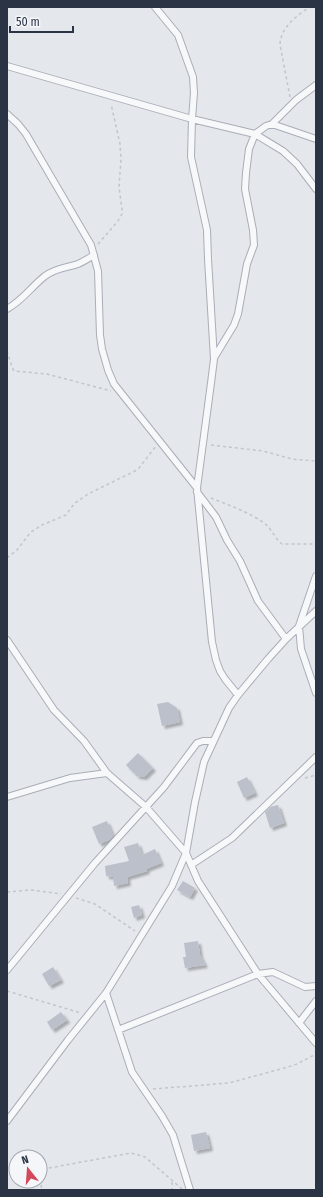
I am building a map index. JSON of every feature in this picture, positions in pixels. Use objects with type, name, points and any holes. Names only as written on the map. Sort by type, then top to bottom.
[{"type":"street","points":[[155,7],[174,28],[182,42],[194,83],[191,157],[208,230],[208,259],[214,359],[197,490],[212,642],[216,660],[225,679],[238,695]]},
{"type":"street","points":[[7,66],[192,119],[255,134],[283,150],[297,164],[316,189]]},
{"type":"street","points":[[214,359],[234,325],[238,314],[247,264],[254,245],[254,230],[246,196],[246,173],[248,154],[255,134],[266,126],[272,124],[305,92],[316,85]]},
{"type":"street","points":[[7,114],[26,134],[66,201],[93,252],[98,271],[100,335],[102,349],[114,384],[160,441],[216,517],[227,540],[240,561],[258,601],[286,639]]},
{"type":"street","points":[[272,124],[316,139]]},
{"type":"street","points":[[7,309],[17,304],[44,276],[62,267],[77,264],[93,252]]},
{"type":"street","points":[[316,576],[299,626],[301,648],[316,693]]},
{"type":"street","points":[[7,1121],[68,1040],[106,994],[172,886],[186,853],[204,762],[230,708],[238,695],[286,639],[316,610]]},
{"type":"street","points":[[7,640],[54,710],[84,741],[107,772],[146,807],[186,853],[198,881],[258,974],[316,1043]]},
{"type":"street","points":[[7,970],[105,850],[164,787],[197,743],[202,741],[213,741]]},
{"type":"street","points":[[191,865],[232,838],[316,757]]},
{"type":"street","points":[[7,797],[70,778],[107,772]]},
{"type":"street","points":[[118,1030],[258,974],[273,972],[305,986],[316,986]]},
{"type":"street","points":[[106,994],[132,1072],[173,1135],[190,1190]]},
{"type":"street","points":[[299,1023],[316,1001]]},
{"type":"path","points":[[291,105],[280,39],[286,27],[296,16],[310,7]]},
{"type":"path","points":[[93,252],[118,221],[122,210],[119,187],[121,160],[120,144],[110,96]]},
{"type":"path","points":[[7,350],[14,371],[47,374],[121,394]]},
{"type":"path","points":[[7,558],[17,550],[34,530],[66,515],[74,504],[88,494],[139,468],[160,441]]},
{"type":"path","points":[[203,444],[263,451],[292,459],[316,461]]},
{"type":"path","points":[[211,498],[259,520],[271,529],[277,540],[282,544],[316,544]]},
{"type":"path","points":[[7,892],[32,890],[69,895],[95,904],[142,935]]},
{"type":"path","points":[[7,991],[89,1015]]},
{"type":"path","points":[[145,1090],[229,1083],[288,1068],[316,1054]]},
{"type":"path","points":[[48,1169],[132,1153],[145,1157],[183,1190]]},
{"type":"path","points":[[172,1181],[172,1190]]},
{"type":"building","points":[[168,702],[177,708],[180,722],[162,726],[157,704]]},
{"type":"building","points":[[138,753],[153,768],[144,777],[137,776],[126,765]]},
{"type":"building","points":[[247,777],[255,793],[244,798],[237,782]]},
{"type":"building","points":[[278,805],[284,823],[270,828],[265,812],[270,807]]},
{"type":"building","points":[[107,821],[113,836],[109,840],[99,844],[92,827]]},
{"type":"building","points":[[138,843],[142,855],[155,849],[161,863],[146,869],[147,871],[127,877],[128,883],[114,886],[113,877],[106,876],[105,866],[129,861],[124,847]]},
{"type":"building","points":[[183,881],[195,888],[190,897],[177,890]]},
{"type":"building","points":[[139,905],[142,915],[134,918],[131,907]]},
{"type":"building","points":[[198,941],[200,955],[205,965],[185,968],[183,957],[186,957],[184,943]]},
{"type":"building","points":[[53,967],[61,980],[49,986],[42,974]]},
{"type":"building","points":[[61,1012],[67,1020],[52,1030],[47,1022]]},
{"type":"building","points":[[206,1132],[210,1148],[194,1151],[191,1135]]}]
